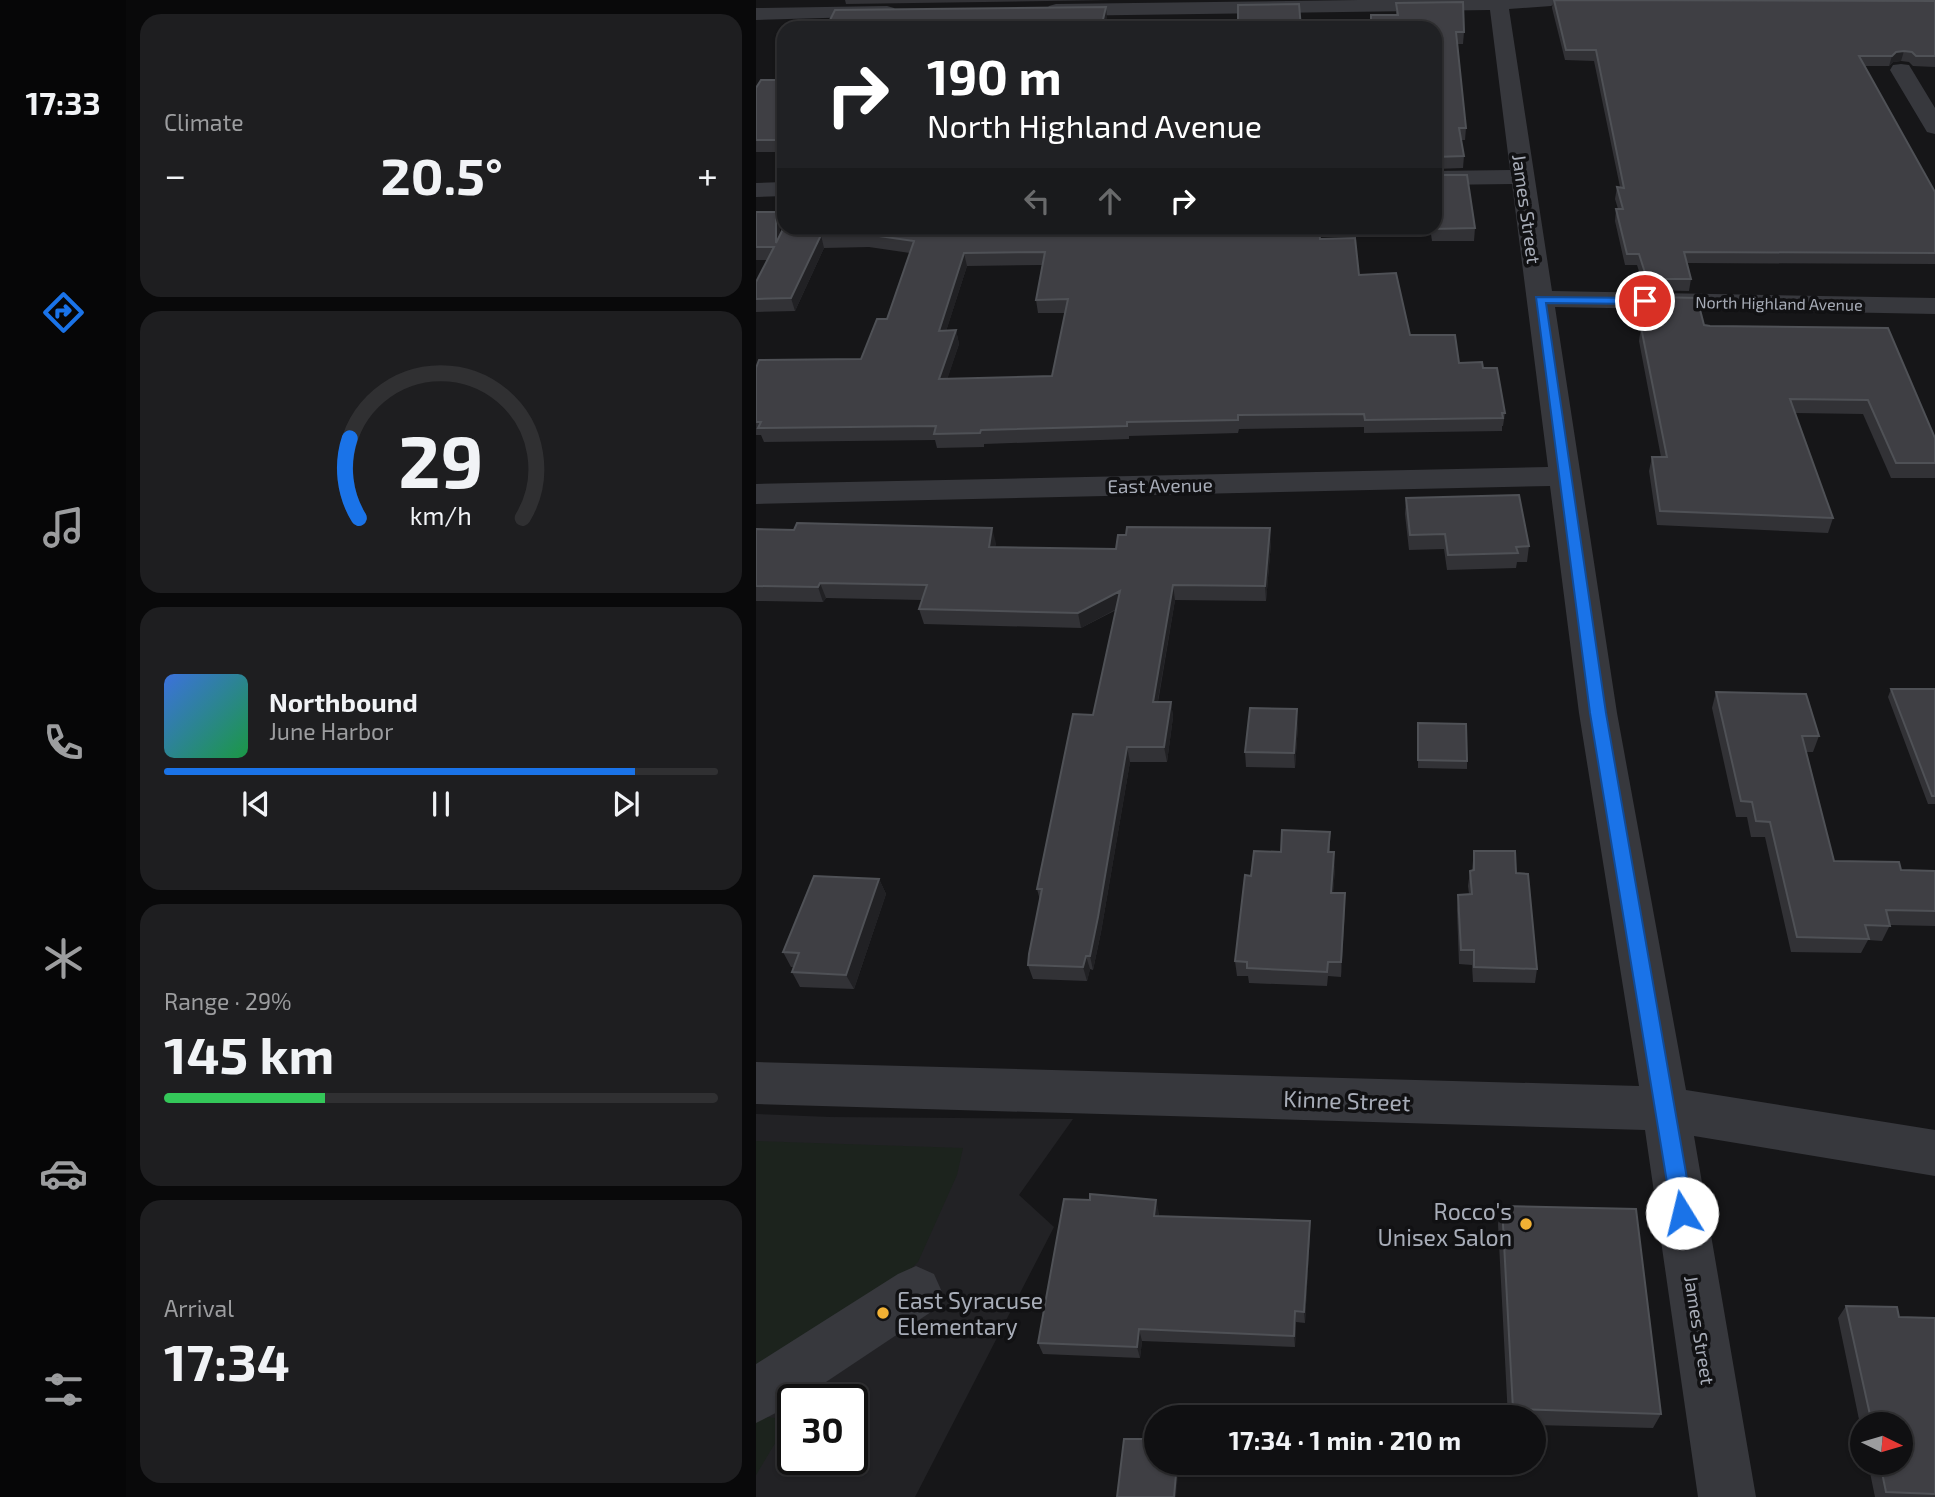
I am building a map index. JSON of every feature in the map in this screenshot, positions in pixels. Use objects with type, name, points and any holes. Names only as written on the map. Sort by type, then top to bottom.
[{"type":"street","points":[[1031,10],[1552,0]]},
{"type":"street","name":"James Street","points":[[1498,2],[1598,713],[1666,1109],[1727,1497]]},
{"type":"street","points":[[756,14],[907,12]]},
{"type":"street","points":[[1901,70],[1935,127]]},
{"type":"street","points":[[1442,178],[1523,177]]},
{"type":"street","points":[[756,190],[777,189]]},
{"type":"street","name":"North Highland Avenue","points":[[1539,299],[1935,306]]},
{"type":"street","name":"East Avenue","points":[[756,494],[1564,476]]},
{"type":"street","name":"Kinne Street","points":[[756,1083],[1666,1109],[1935,1153]]},
{"type":"street","points":[[756,1396],[916,1292]]},
{"type":"shaded area","name":"East Syracuse Elementary","points":[[756,1114],[1073,1119],[1019,1195],[1054,1227],[915,1497],[756,1497]]},
{"type":"shaded area","points":[[756,1141],[963,1148],[957,1175],[918,1262],[890,1289],[883,1285],[875,1289],[756,1371]]},
{"type":"shaded area","points":[[756,1417],[777,1418],[777,1440],[756,1475]]},
{"type":"building","points":[[1554,0],[1935,1],[1935,56],[1916,56],[1912,52],[1904,51],[1896,52],[1892,56],[1859,56],[1935,192],[1935,253],[1684,252],[1691,279],[1647,279],[1639,254],[1627,254],[1616,209],[1623,209],[1617,187],[1624,188],[1596,50],[1566,50]]},
{"type":"building","points":[[1463,2],[1464,32],[1456,32],[1466,128],[1459,128],[1464,156],[1442,157],[1442,21],[1371,21],[1371,15],[1398,15],[1396,3]]},
{"type":"building","points":[[1299,4],[1300,21],[1238,21],[1238,5]]},
{"type":"building","points":[[1106,7],[1103,21],[830,21],[835,10]]},
{"type":"building","points":[[761,80],[777,80],[777,140],[756,140],[756,88]]},
{"type":"building","points":[[1442,175],[1467,175],[1475,228],[1442,229]]},
{"type":"building","points":[[756,212],[776,212],[776,243],[780,235],[821,235],[791,298],[756,299],[756,282],[774,247],[756,247]]},
{"type":"building","points":[[872,235],[1320,235],[1320,239],[1355,238],[1359,275],[1396,273],[1410,335],[1455,335],[1459,363],[1482,362],[1483,368],[1497,368],[1505,413],[1502,413],[1503,418],[1365,420],[1364,414],[1238,415],[1238,420],[1127,422],[1127,426],[934,434],[936,426],[758,428],[761,422],[756,422],[756,368],[759,360],[861,359],[877,319],[887,319],[914,241]],"holes":[[[1045,252],[1036,300],[1068,299],[1052,376],[939,379],[956,330],[939,331],[964,253]]]},
{"type":"building","points":[[1654,297],[1697,298],[1704,325],[1710,326],[1888,328],[1935,438],[1935,463],[1896,463],[1868,400],[1790,399],[1833,518],[1660,511],[1652,457],[1667,457],[1641,327],[1657,328],[1656,324],[1663,325]]},
{"type":"building","points":[[1519,495],[1529,546],[1516,547],[1518,553],[1448,555],[1445,534],[1410,535],[1406,498]]},
{"type":"building","points":[[797,523],[992,528],[989,547],[1116,549],[1118,535],[1126,535],[1127,527],[1270,528],[1265,586],[1173,585],[1153,702],[1171,702],[1164,747],[1127,747],[1098,917],[1090,956],[1086,956],[1083,967],[1028,965],[1042,889],[1037,889],[1073,714],[1093,715],[1120,591],[1078,613],[919,609],[927,585],[820,583],[818,587],[756,586],[756,529],[794,530]]},
{"type":"building","points":[[1891,689],[1935,689],[1935,796],[1932,796]]},
{"type":"building","points":[[1716,692],[1806,694],[1819,736],[1802,736],[1834,861],[1899,862],[1901,870],[1935,871],[1935,911],[1886,910],[1890,926],[1865,925],[1869,939],[1797,937],[1770,822],[1756,821],[1752,802],[1741,801]]},
{"type":"building","points":[[1250,708],[1297,709],[1294,753],[1245,752]]},
{"type":"building","points":[[1418,723],[1466,724],[1467,761],[1418,760]]},
{"type":"building","points":[[1282,830],[1330,832],[1328,852],[1334,852],[1331,893],[1345,893],[1341,962],[1328,962],[1327,972],[1247,968],[1247,962],[1235,961],[1245,875],[1251,876],[1254,851],[1281,852]]},
{"type":"building","points":[[1474,851],[1515,851],[1516,873],[1528,874],[1537,969],[1474,967],[1474,950],[1461,950],[1458,895],[1472,894],[1470,871],[1474,870]]},
{"type":"building","points":[[814,876],[879,879],[846,975],[792,972],[799,953],[783,952]]},
{"type":"building","points":[[1090,1194],[1156,1200],[1154,1216],[1310,1221],[1304,1312],[1295,1311],[1294,1336],[1139,1329],[1137,1347],[1038,1343],[1064,1199],[1090,1200]]},
{"type":"building","points":[[1502,1206],[1636,1209],[1661,1414],[1546,1410],[1546,1405],[1513,1405]]},
{"type":"building","points":[[1846,1306],[1897,1307],[1899,1317],[1935,1318],[1935,1494],[1886,1492],[1882,1475],[1913,1475],[1913,1412],[1869,1412]]},
{"type":"building","points":[[1124,1439],[1144,1439],[1144,1475],[1176,1475],[1174,1497],[1117,1497]]},
{"type":"place","name":"Rocco's Unisex Salon","points":[[1526,1224]]},
{"type":"place","name":"East Syracuse Elementary","points":[[883,1313]]},
{"type":"route","points":[[1645,301],[1539,299],[1598,713],[1682,1213]]}]
